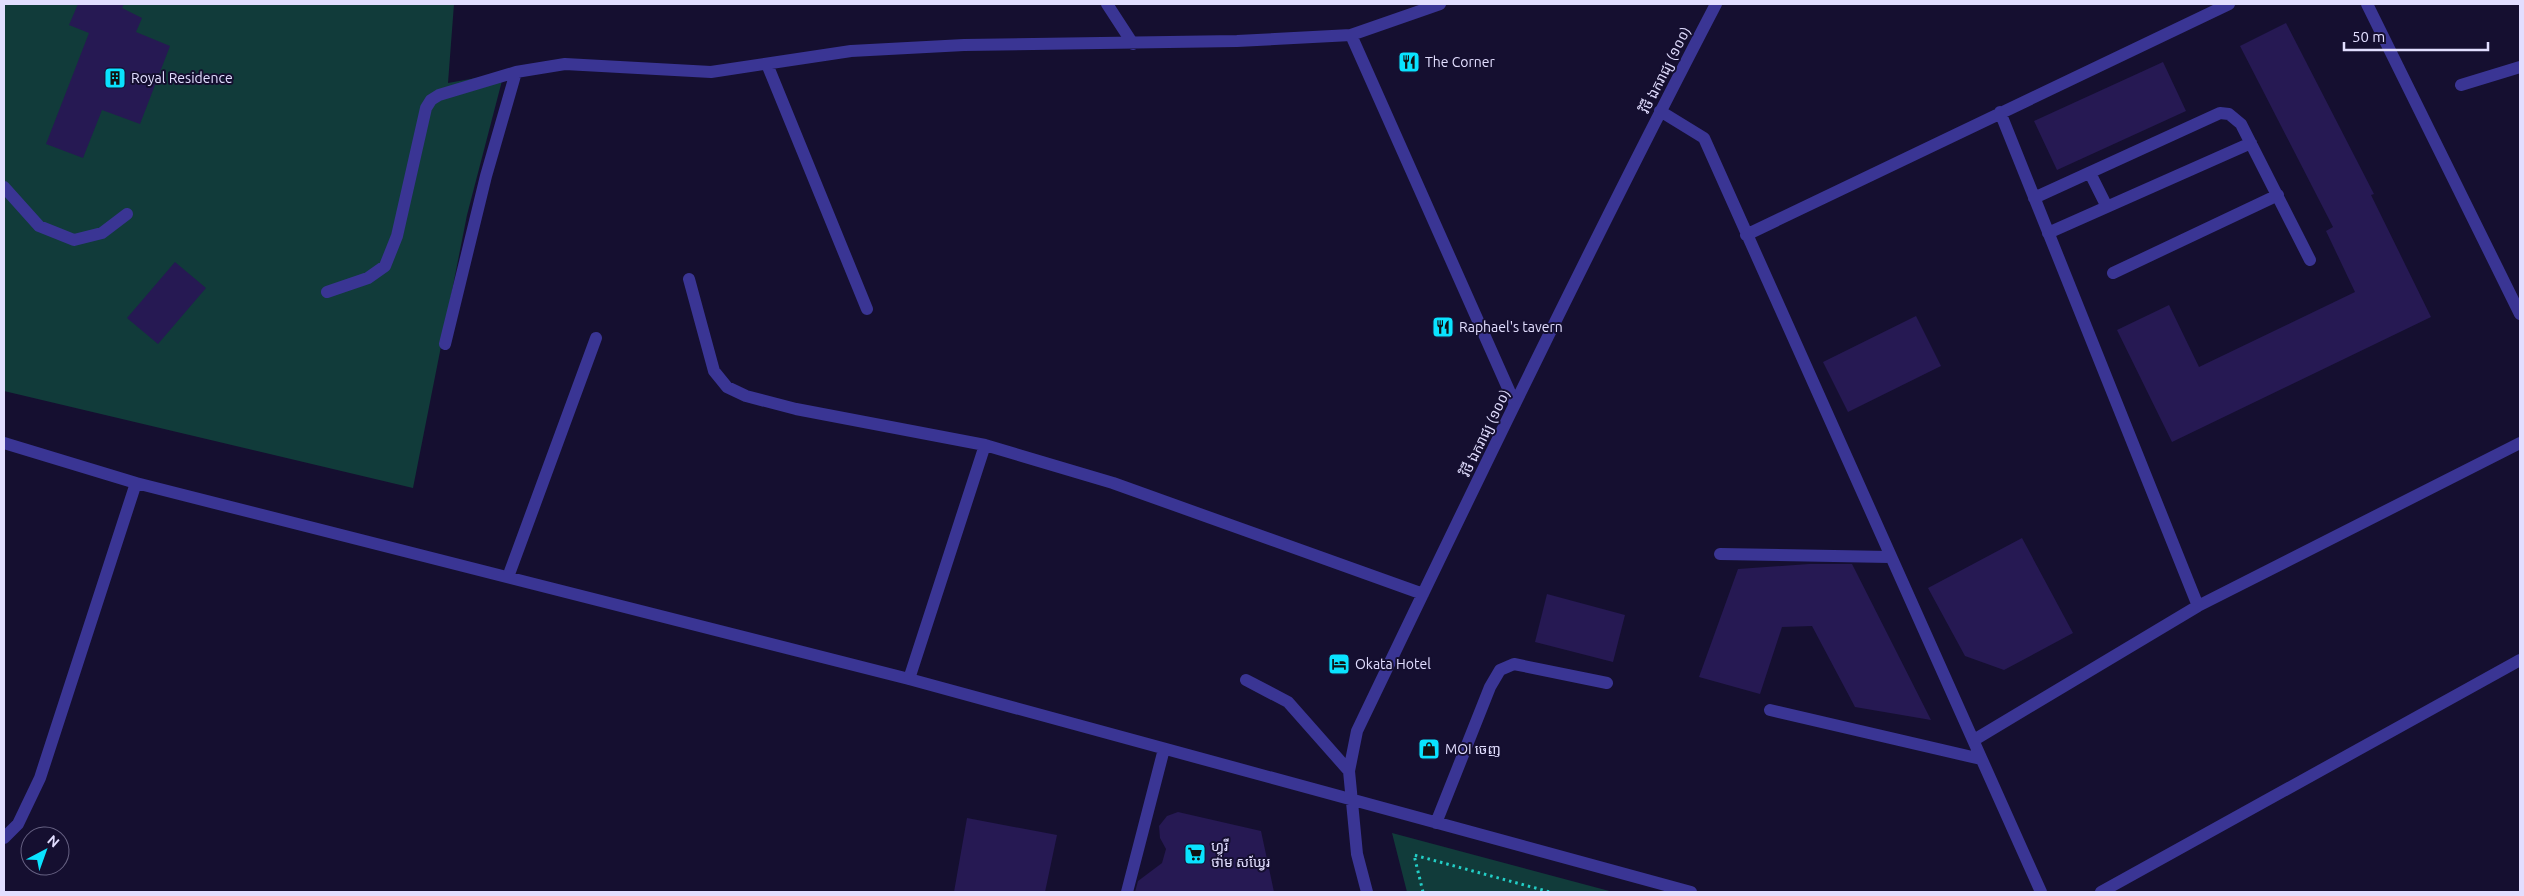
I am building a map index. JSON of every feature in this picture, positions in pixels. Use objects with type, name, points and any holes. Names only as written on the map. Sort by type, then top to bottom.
[{"type":"street","points":[[1107,4],[1133,44]]},
{"type":"street","points":[[327,292],[368,278],[385,266],[397,236],[426,108],[431,100],[440,95],[516,72],[565,64],[711,72],[851,51],[964,45],[1133,44],[1351,35],[1440,4]]},
{"type":"street","name":"វិថី ឯករាជ្យ (១០០)","points":[[1367,892],[1357,854],[1349,771],[1358,732],[1515,404],[1660,111],[1716,4]]},
{"type":"street","points":[[1746,234],[2229,4]]},
{"type":"street","points":[[2367,4],[2520,311]]},
{"type":"street","points":[[1351,35],[1515,404]]},
{"type":"street","points":[[768,64],[866,309]]},
{"type":"street","points":[[2461,84],[2520,67]]},
{"type":"street","points":[[445,344],[486,176],[516,72]]},
{"type":"street","points":[[1660,111],[1704,138],[2041,892]]},
{"type":"street","points":[[2000,112],[2198,606]]},
{"type":"street","points":[[2034,198],[2220,113],[2229,114],[2241,124],[2310,260]]},
{"type":"street","points":[[2048,233],[2251,143]]},
{"type":"street","points":[[2090,173],[2107,207]]},
{"type":"street","points":[[4,188],[39,226],[74,240],[102,233],[127,214]]},
{"type":"street","points":[[2113,273],[2278,195]]},
{"type":"street","points":[[689,279],[714,371],[727,387],[746,396],[796,409],[985,445],[1113,483],[1423,594]]},
{"type":"street","points":[[508,577],[596,338]]},
{"type":"street","points":[[4,443],[136,483],[909,679],[1691,892]]},
{"type":"street","points":[[1974,740],[2198,606],[2520,444]]},
{"type":"street","points":[[909,679],[985,445]]},
{"type":"street","points":[[4,838],[18,824],[40,778],[136,483]]},
{"type":"street","points":[[1720,554],[1890,557]]},
{"type":"street","points":[[2101,892],[2520,660]]},
{"type":"street","points":[[1436,823],[1490,687],[1500,670],[1514,664],[1607,683]]},
{"type":"street","points":[[1246,680],[1288,702],[1349,771]]},
{"type":"street","points":[[1770,710],[1981,760]]},
{"type":"street","points":[[1127,892],[1164,749]]},
{"type":"path","points":[[1423,892],[1414,855],[1550,892]]},
{"type":"green space","points":[[4,4],[454,4],[448,83],[504,73],[467,215],[413,488],[4,391]]},
{"type":"green space","points":[[1392,833],[1613,892],[1407,892]]},
{"type":"building","name":"Royal Residence","points":[[78,4],[124,4],[122,8],[142,18],[136,32],[170,46],[140,124],[102,110],[83,158],[46,144],[89,33],[69,25]]},
{"type":"building","points":[[2286,23],[2374,194],[2371,195],[2431,317],[2172,442],[2117,330],[2169,305],[2199,367],[2355,292],[2326,231],[2333,227],[2240,46]]},
{"type":"building","points":[[2163,62],[2186,111],[2057,170],[2034,121]]},
{"type":"building","points":[[175,262],[206,288],[158,344],[127,318]]},
{"type":"building","points":[[1916,316],[1941,366],[1848,412],[1823,362]]},
{"type":"building","points":[[2022,538],[2073,633],[2004,670],[1965,656],[1928,588]]},
{"type":"building","points":[[1809,564],[1852,564],[1931,720],[1855,707],[1812,626],[1782,627],[1760,694],[1699,677],[1738,569]]},
{"type":"building","points":[[1547,594],[1625,615],[1613,662],[1535,642]]},
{"type":"building","points":[[1178,812],[1261,831],[1274,892],[1135,892],[1138,881],[1162,863],[1166,849],[1160,838],[1159,826],[1167,816]]},
{"type":"building","points":[[967,818],[1057,835],[1045,892],[954,892]]},
{"type":"place","name":"The Corner","points":[[1409,62]]},
{"type":"place","name":"Royal Residence","points":[[115,78]]},
{"type":"place","name":"Raphael's tavern","points":[[1443,327]]},
{"type":"place","name":"Okata Hotel","points":[[1339,664]]},
{"type":"place","name":"MOI ចេញ","points":[[1429,749]]},
{"type":"place","name":"ហ្វូរី ថាម សឃ្វែរ","points":[[1195,854]]}]
